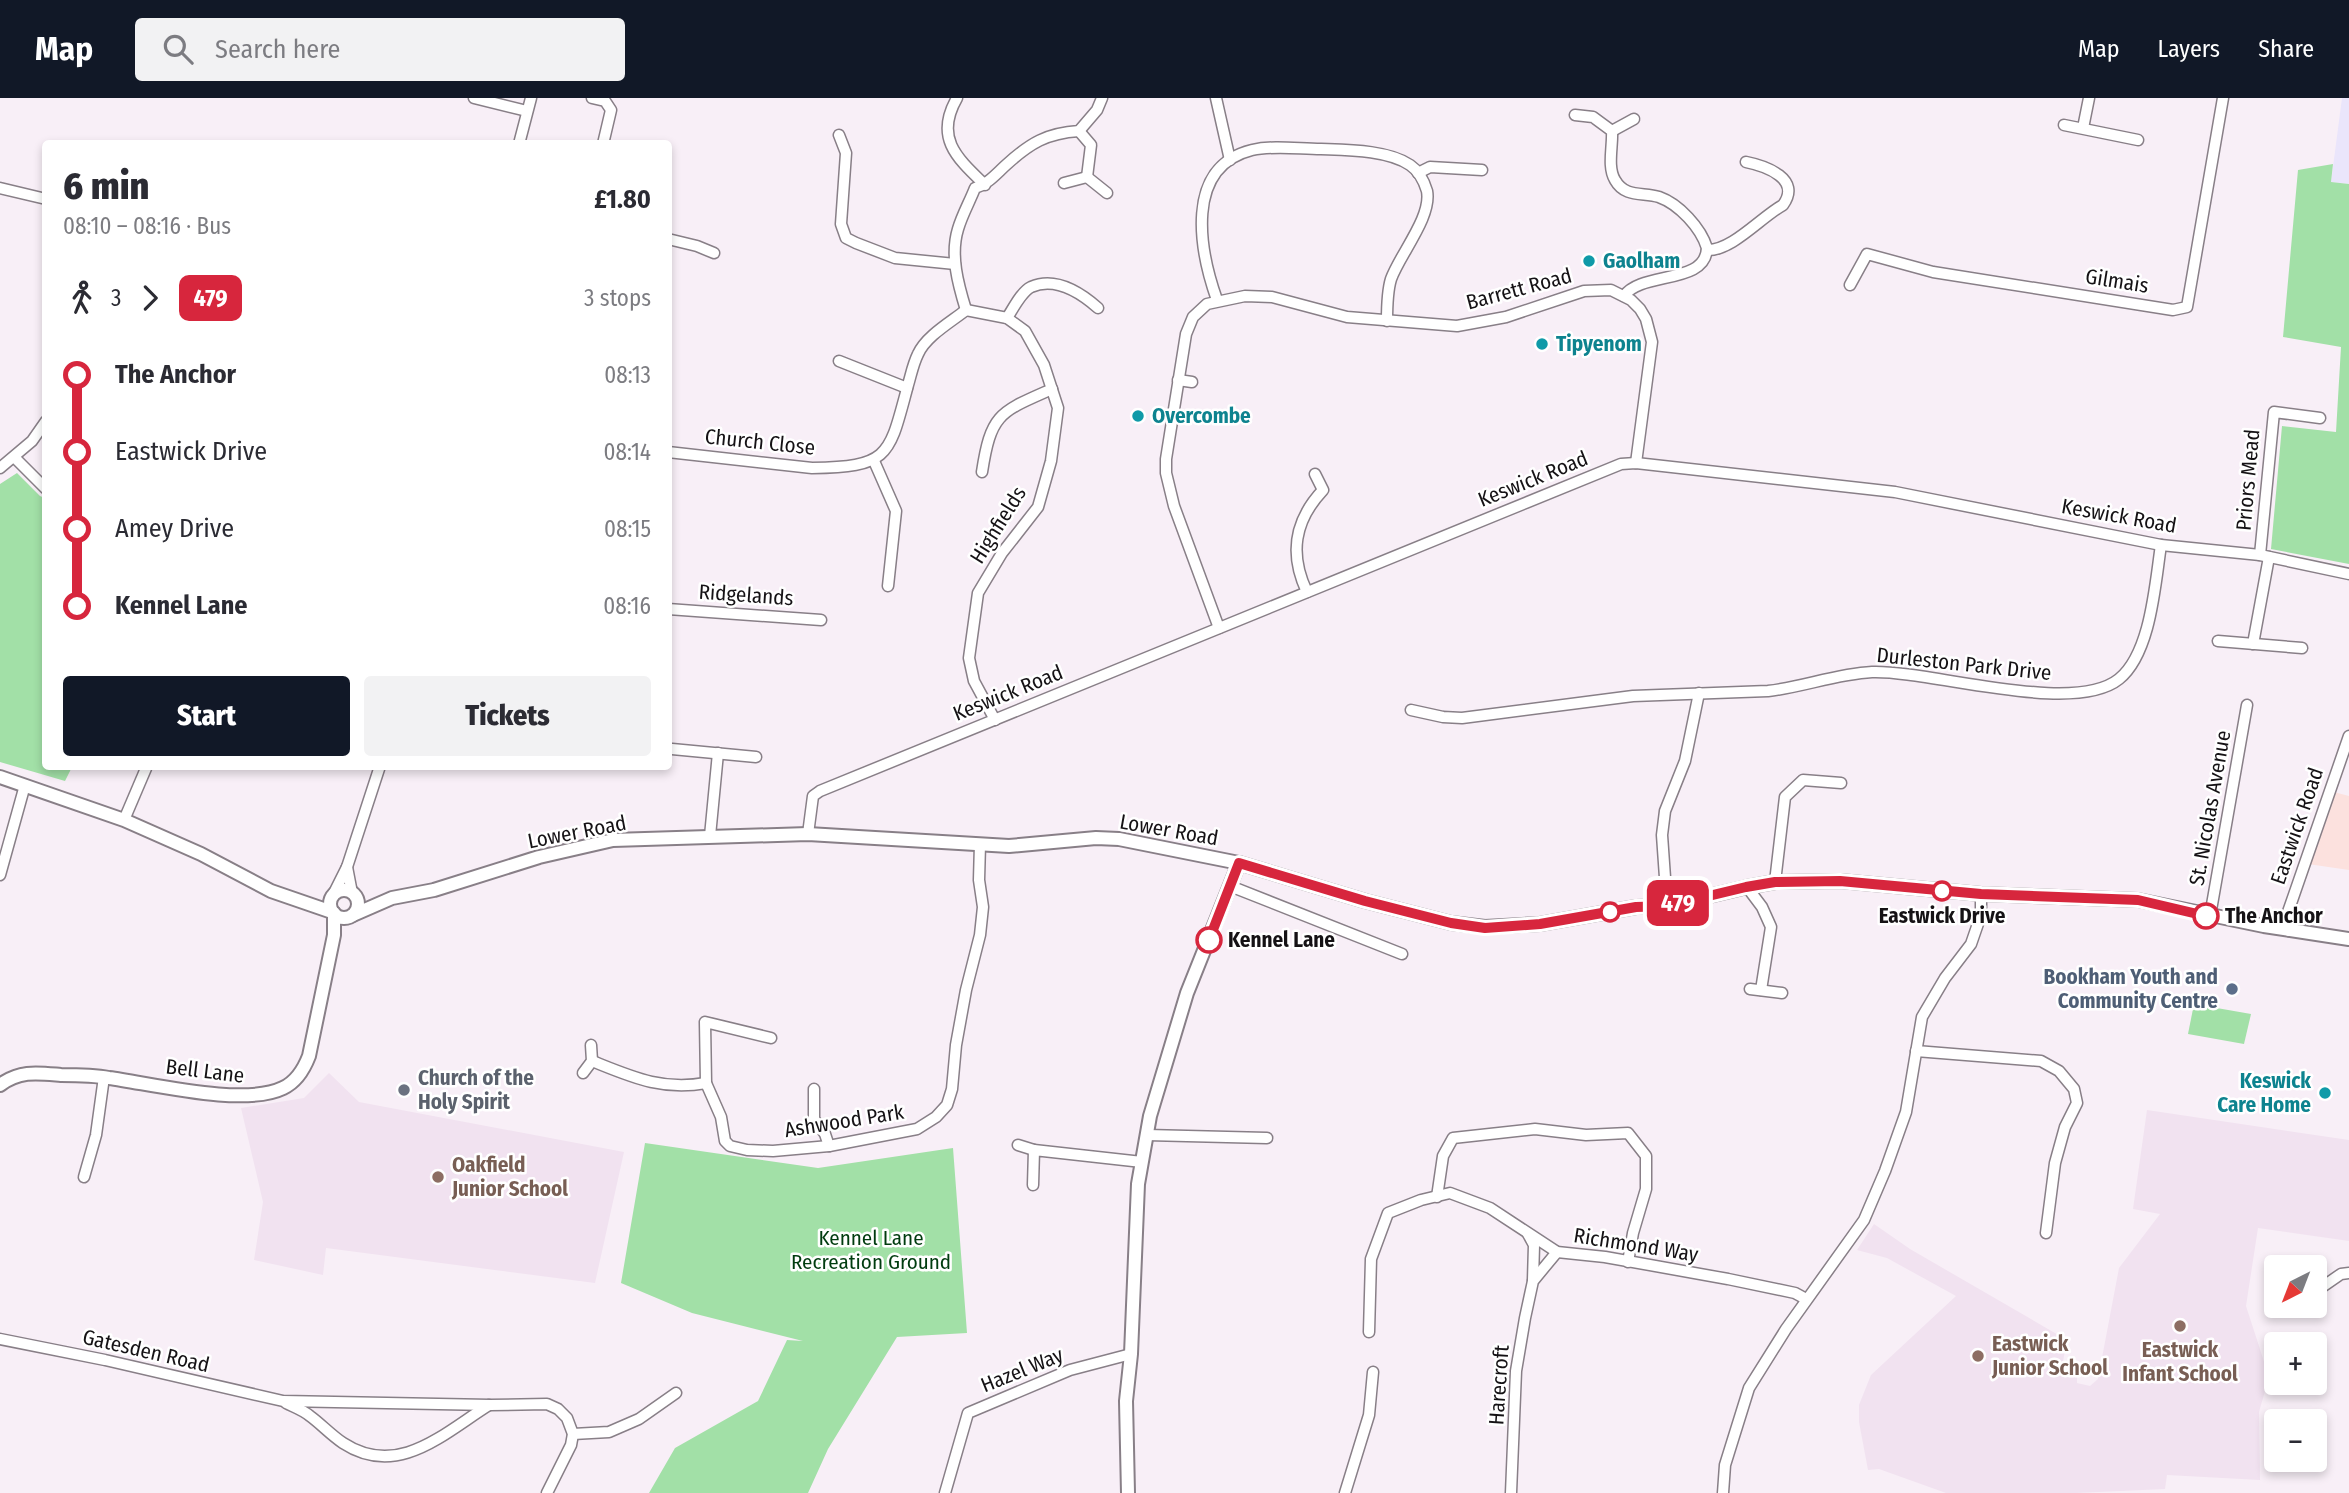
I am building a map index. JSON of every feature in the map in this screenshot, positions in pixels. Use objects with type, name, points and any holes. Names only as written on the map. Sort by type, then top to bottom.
[{"type":"street","points":[[474,98],[527,111]]},
{"type":"street","points":[[520,140],[531,98]]},
{"type":"street","points":[[592,98],[605,101],[611,110],[604,140]]},
{"type":"street","points":[[957,98],[951,109],[947,136],[952,150],[961,162],[985,185]]},
{"type":"street","points":[[966,310],[955,264],[958,230],[975,188],[985,185],[1041,138],[1079,131],[1097,110],[1102,98]]},
{"type":"street","points":[[1216,98],[1230,160]]},
{"type":"street","points":[[2083,128],[2089,98]]},
{"type":"street","name":"Gilmais","points":[[1850,285],[1867,254],[1933,272],[2173,310],[2187,307],[2223,98]]},
{"type":"street","points":[[1579,112],[1593,117],[1612,131]]},
{"type":"street","points":[[1612,131],[1634,119]]},
{"type":"street","points":[[2064,125],[2138,140]]},
{"type":"street","points":[[1079,131],[1091,145],[1087,177]]},
{"type":"street","points":[[1612,131],[1613,175],[1620,187],[1627,192],[1658,197],[1669,202],[1697,228],[1707,250],[1705,260],[1692,269],[1636,285],[1629,289],[1625,296],[1640,309],[1646,319],[1652,342],[1636,463]]},
{"type":"street","points":[[839,135],[846,153],[841,224],[846,238],[895,258],[955,264]]},
{"type":"street","points":[[1219,628],[1174,506],[1166,473],[1178,380],[1189,325],[1199,311],[1217,300],[1204,257],[1202,220],[1210,182],[1217,172],[1243,153],[1261,149],[1354,150],[1403,162],[1418,173],[1426,189],[1426,208],[1390,281],[1387,321]]},
{"type":"street","points":[[1463,169],[1464,156]]},
{"type":"street","points":[[1707,250],[1720,249],[1739,237],[1783,205],[1788,198],[1789,188],[1780,175],[1764,166],[1746,162]]},
{"type":"street","points":[[1418,173],[1430,167],[1482,170]]},
{"type":"street","points":[[1063,183],[1087,177]]},
{"type":"street","points":[[1087,177],[1107,193]]},
{"type":"street","points":[[0,188],[42,198]]},
{"type":"street","points":[[672,240],[714,253]]},
{"type":"street","points":[[966,310],[1007,318],[1031,287],[1051,283],[1083,295],[1098,308]]},
{"type":"street","name":"Barrett Road","points":[[1217,300],[1245,296],[1272,297],[1331,314],[1443,326],[1506,317],[1584,291],[1611,290],[1625,296]]},
{"type":"street","points":[[888,586],[897,511],[874,461],[884,454],[894,435],[918,353],[966,310]]},
{"type":"street","name":"Highfields","points":[[995,720],[974,681],[969,658],[978,593],[1002,553],[1038,507],[1051,461],[1058,408],[1044,365],[1032,341],[1007,318]]},
{"type":"street","points":[[839,361],[908,388]]},
{"type":"street","points":[[1178,380],[1192,382]]},
{"type":"street","points":[[982,472],[987,440],[991,429],[1000,418],[1013,407],[1052,389]]},
{"type":"street","name":"Priors Mead","points":[[2265,556],[2274,412],[2320,418]]},
{"type":"street","points":[[0,468],[15,458],[42,427]]},
{"type":"street","name":"Church Close","points":[[672,452],[812,468],[874,461]]},
{"type":"street","points":[[15,458],[42,485]]},
{"type":"street","name":"Keswick Road","points":[[808,834],[816,793],[1621,464],[1636,463],[1895,492],[2161,545],[2265,556],[2349,574]]},
{"type":"street","points":[[1307,592],[1296,567],[1299,534],[1306,511],[1326,486],[1315,474]]},
{"type":"street","name":"Durleston Park Drive","points":[[1411,710],[1462,718],[1594,700],[1777,690],[1823,679],[1875,672],[2036,692],[2070,693],[2093,690],[2119,680],[2143,646],[2161,545]]},
{"type":"street","points":[[2253,644],[2265,556]]},
{"type":"street","name":"Ridgelands","points":[[672,609],[821,620]]},
{"type":"street","points":[[2218,640],[2302,648]]},
{"type":"street","points":[[1667,906],[1662,842],[1665,811],[1685,761],[1699,693]]},
{"type":"street","name":"St. Nicolas Avenue","points":[[2210,916],[2247,705]]},
{"type":"street","name":"Eastwick Road","points":[[2289,931],[2288,912],[2349,736]]},
{"type":"street","points":[[672,749],[756,757]]},
{"type":"street","points":[[710,836],[718,753]]},
{"type":"street","points":[[124,820],[145,770]]},
{"type":"street","points":[[333,912],[330,904],[347,867],[379,770]]},
{"type":"street","points":[[0,777],[124,820],[201,854],[250,882],[341,917],[351,916],[358,902],[347,867]]},
{"type":"street","points":[[1775,882],[1785,797],[1803,780],[1841,783]]},
{"type":"street","points":[[0,875],[25,785]]},
{"type":"street","name":"Lower Road","points":[[303,903],[321,900],[340,890],[370,898],[392,898],[434,890],[539,857],[613,840],[808,834],[1034,845],[1096,838],[1119,839],[1239,863],[1365,901],[1485,928],[1517,926],[1636,907],[1667,906],[1775,882],[1840,881],[1981,894],[2138,900],[2289,931],[2349,939]]},
{"type":"street","name":"Ashwood Park","points":[[771,1038],[705,1022],[706,1083],[722,1117],[725,1141],[730,1146],[773,1151],[829,1146],[917,1129],[936,1117],[947,1105],[952,1089],[956,1045],[982,916],[980,844]]},
{"type":"street","points":[[1128,1493],[1126,1401],[1131,1354],[1138,1184],[1147,1135],[1187,993],[1239,863]]},
{"type":"street","points":[[1230,886],[1402,954]]},
{"type":"street","points":[[1746,887],[1762,907],[1771,927],[1761,990]]},
{"type":"street","points":[[1723,1493],[1725,1465],[1749,1388],[1806,1299],[1864,1220],[1906,1112],[1922,1017],[1945,978],[1971,944],[1981,915],[1981,894]]},
{"type":"street","name":"Lower Road","points":[[351,916],[392,898]]},
{"type":"street","name":"Bell Lane","points":[[0,1085],[30,1072],[104,1077],[235,1096],[261,1095],[285,1087],[304,1069],[309,1056],[334,935],[333,912]]},
{"type":"street","name":"Bell Lane","points":[[334,935],[351,916]]},
{"type":"street","points":[[1750,989],[1782,993]]},
{"type":"street","points":[[583,1073],[592,1061],[591,1045]]},
{"type":"street","points":[[1916,1051],[2040,1061],[2059,1071],[2074,1089],[2077,1103],[2065,1127],[2055,1163],[2046,1233]]},
{"type":"street","points":[[592,1061],[657,1085],[688,1086],[706,1083]]},
{"type":"street","points":[[84,1177],[96,1135],[104,1077]]},
{"type":"street","points":[[814,1090],[814,1119],[825,1134],[829,1146]]},
{"type":"street","points":[[1437,1197],[1443,1156],[1453,1138],[1535,1129],[1586,1135],[1628,1133],[1646,1156],[1646,1189],[1628,1262]]},
{"type":"street","points":[[1147,1135],[1267,1138]]},
{"type":"street","points":[[1018,1145],[1034,1150],[1142,1162]]},
{"type":"street","points":[[1033,1185],[1034,1150]]},
{"type":"street","name":"Richmond Way","points":[[1369,1332],[1371,1259],[1388,1213],[1421,1200],[1450,1193],[1490,1208],[1557,1252],[1605,1257],[1728,1279],[1796,1293],[1806,1299]]},
{"type":"street","name":"Harecroft","points":[[1511,1493],[1516,1371],[1533,1281],[1534,1245],[1525,1230]]},
{"type":"street","name":"Harecroft","points":[[1533,1281],[1557,1252]]},
{"type":"street","points":[[2328,1283],[2341,1274],[2349,1273]]},
{"type":"street","name":"Gatesden Road","points":[[0,1339],[283,1401],[547,1404],[558,1409],[567,1418],[573,1434]]},
{"type":"street","name":"Hazel Way","points":[[945,1493],[968,1413],[1070,1370],[1131,1354]]},
{"type":"street","points":[[1345,1493],[1369,1415],[1373,1372]]},
{"type":"street","points":[[547,1493],[571,1445],[573,1434],[609,1432],[639,1419],[676,1393]]},
{"type":"street","name":"Gatesden Road","points":[[283,1401],[307,1413],[342,1442],[363,1454],[393,1456],[421,1449],[490,1405]]},
{"type":"shaded area","points":[[2342,98],[2349,98],[2349,184],[2331,182]]},
{"type":"shaded area","points":[[2330,791],[2349,796],[2349,870],[2308,864]]},
{"type":"shaded area","name":"Oakfield Junior School","points":[[329,1073],[359,1102],[624,1152],[595,1283],[326,1248],[323,1275],[254,1260],[263,1202],[241,1108],[304,1098]]},
{"type":"shaded area","points":[[2147,1110],[2349,1140],[2349,1241],[2258,1228],[2246,1306],[2264,1362],[2264,1394],[2259,1412],[2260,1480],[2167,1475],[2165,1489],[2076,1493],[1946,1493],[1879,1469],[1868,1470],[1859,1422],[1859,1405],[1871,1375],[1956,1296],[1887,1258],[1857,1250],[1874,1224],[1910,1249],[2067,1340],[2061,1372],[2077,1375],[2077,1383],[2090,1386],[2098,1379],[2119,1268],[2160,1214],[2133,1209]]},
{"type":"green space","points":[[2333,164],[2331,182],[2349,184],[2349,564],[2271,549],[2282,426],[2336,432],[2341,347],[2283,337],[2298,170]]},
{"type":"green space","points":[[17,473],[42,497],[42,770],[70,770],[65,781],[0,762],[0,484]]},
{"type":"green space","points":[[2194,1004],[2251,1014],[2244,1044],[2188,1034]]},
{"type":"green space","name":"Kennel Lane Recreation Ground","points":[[645,1143],[818,1168],[953,1148],[967,1333],[897,1337],[828,1449],[808,1493],[649,1493],[675,1448],[758,1401],[787,1340],[803,1341],[692,1313],[621,1283]]},
{"type":"bus line","name":"479","points":[[1209,940],[1239,863],[1365,901],[1451,923],[1485,928],[1540,924],[1636,907],[1667,906],[1775,882],[1840,881],[1981,894],[2138,900],[2206,916]]},
{"type":"place","name":"Gaolham","points":[[1589,261]]},
{"type":"place","name":"Tipyenom","points":[[1542,344]]},
{"type":"place","name":"Overcombe","points":[[1138,416]]},
{"type":"place","name":"Eastwick Drive","points":[[1942,891]]},
{"type":"place","name":"The Anchor","points":[[2206,916]]},
{"type":"place","name":"Kennel Lane","points":[[1209,940]]},
{"type":"place","name":"Bookham Youth and Community Centre","points":[[2232,989]]},
{"type":"place","name":"Church of the Holy Spirit","points":[[404,1090]]},
{"type":"place","name":"Keswick Care Home","points":[[2325,1093]]},
{"type":"place","name":"Oakfield Junior School","points":[[438,1177]]},
{"type":"place","name":"Eastwick Infant School","points":[[2180,1326]]},
{"type":"place","name":"Eastwick Junior School","points":[[1978,1356]]}]
